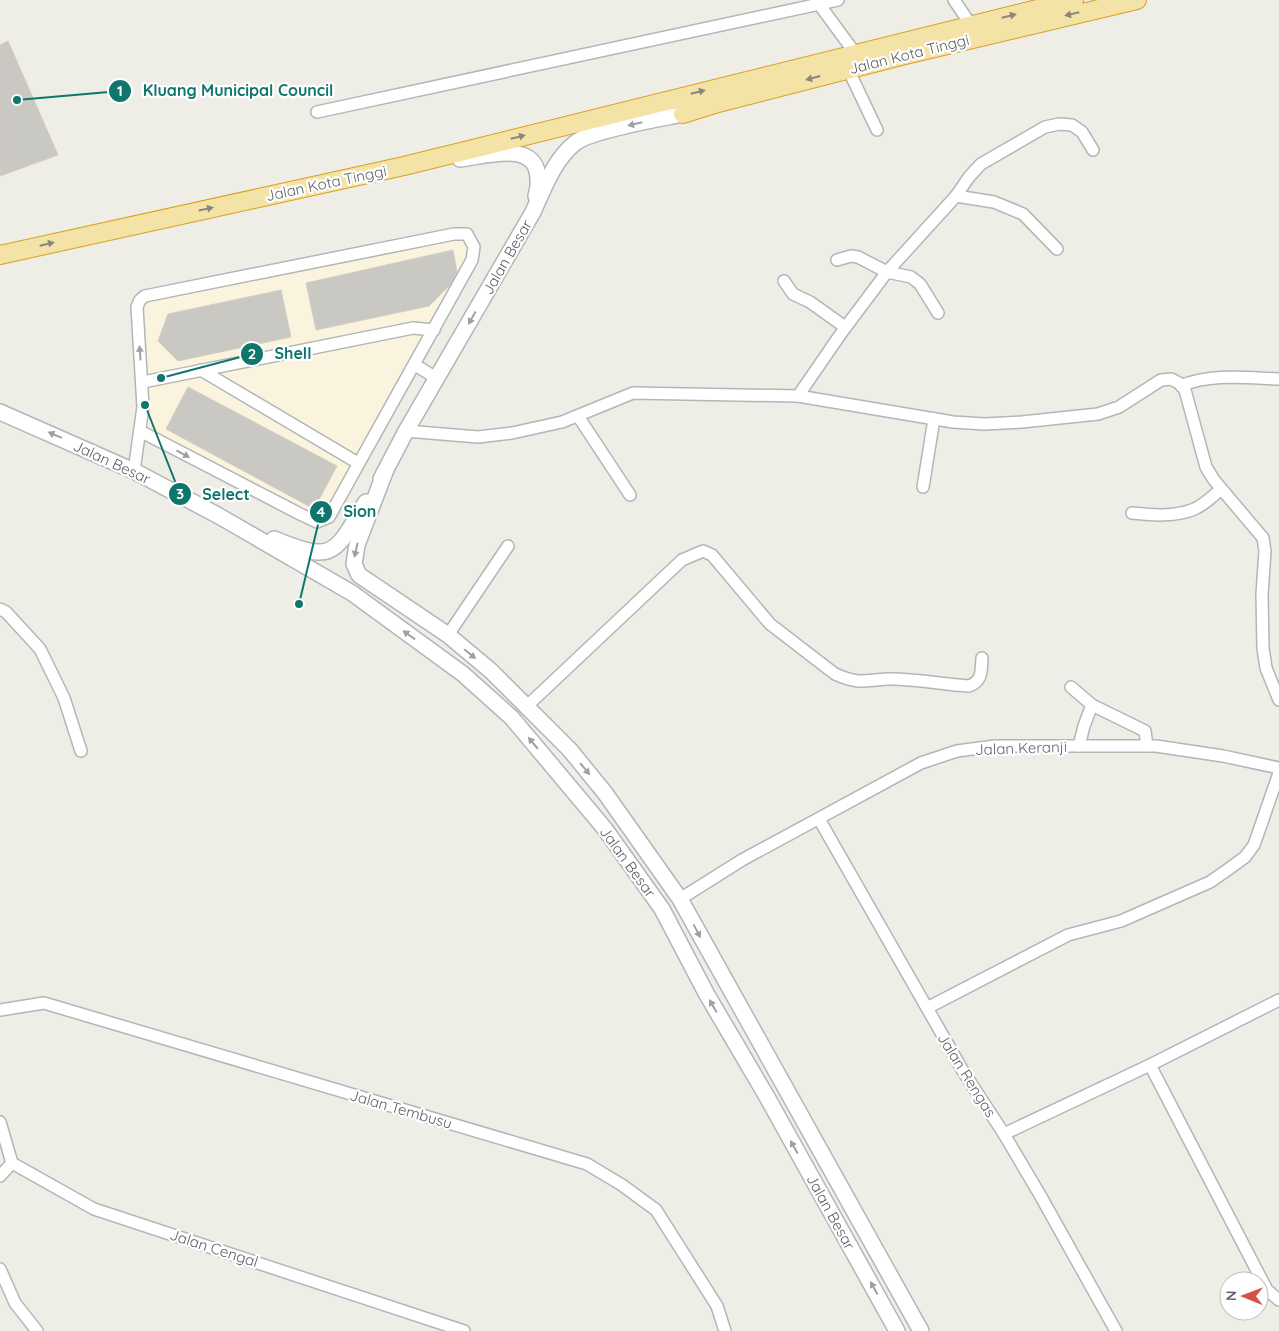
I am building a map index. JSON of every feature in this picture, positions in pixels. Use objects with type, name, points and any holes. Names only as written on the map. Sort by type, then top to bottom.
[{"type":"highway","points":[[851,61],[972,25],[1074,0]]},
{"type":"highway","name":"Jalan Kota Tinggi","points":[[0,256],[404,166],[651,104],[1137,0]]},
{"type":"highway","name":"Jalan Kota Tinggi","points":[[683,114],[851,61]]},
{"type":"main road","name":"Jalan Besar","points":[[219,516],[302,550],[315,553],[333,549],[341,542],[385,472],[406,431],[438,379],[533,212],[549,176],[562,156],[576,142],[598,133],[683,114]]},
{"type":"main road","points":[[404,166],[506,153],[525,155],[532,160],[536,168],[538,180],[533,212]]},
{"type":"main road","name":"Jalan Besar","points":[[0,412],[134,471],[219,516],[352,593],[463,674],[512,718],[599,822],[662,909],[706,992],[767,1097],[897,1331]]},
{"type":"main road","name":"Jalan Besar","points":[[385,472],[357,545],[354,564],[356,571],[372,585],[448,636],[492,671],[570,750],[605,793],[680,899],[921,1331]]},
{"type":"street","points":[[317,112],[818,2],[838,0]]},
{"type":"street","points":[[954,0],[972,25]]},
{"type":"street","points":[[818,2],[851,61],[877,130]]},
{"type":"street","points":[[798,396],[887,272],[956,196],[981,164],[1045,127],[1059,124],[1072,125],[1082,132],[1093,150]]},
{"type":"street","points":[[956,196],[994,202],[1023,214],[1057,249]]},
{"type":"street","points":[[134,471],[140,431],[144,407],[137,307],[140,300],[145,296],[454,234],[467,234],[474,247],[472,260],[329,517],[317,522],[140,431]]},
{"type":"street","points":[[837,260],[851,256],[858,257],[887,272],[910,277],[920,284],[938,313]]},
{"type":"street","points":[[784,281],[793,294],[810,302],[846,327]]},
{"type":"street","points":[[143,382],[413,328],[434,330]]},
{"type":"street","points":[[415,365],[438,379]]},
{"type":"street","points":[[201,370],[358,463]]},
{"type":"street","points":[[1181,386],[1191,382],[1223,378],[1279,379]]},
{"type":"street","points":[[406,431],[478,438],[512,433],[562,422],[633,393],[798,396],[934,419],[984,424],[1022,422],[1098,414],[1119,407],[1161,380],[1171,379],[1185,390],[1206,467],[1221,489],[1262,538],[1265,551],[1262,594],[1266,668],[1279,700]]},
{"type":"street","points":[[578,416],[630,495]]},
{"type":"street","points":[[923,487],[934,419]]},
{"type":"street","points":[[1132,513],[1157,515],[1192,510],[1221,489]]},
{"type":"street","points":[[448,636],[508,546]]},
{"type":"street","points":[[527,706],[682,560],[702,551],[712,555],[770,624],[835,674],[845,678],[860,682],[888,679],[969,686],[980,680],[982,658]]},
{"type":"street","points":[[0,609],[6,612],[40,649],[64,698],[81,751]]},
{"type":"street","points":[[1071,687],[1092,705],[1145,731],[1147,746]]},
{"type":"street","points":[[1079,746],[1092,705]]},
{"type":"street","name":"Jalan Keranji","points":[[680,899],[742,860],[921,764],[957,752],[995,746],[1147,746],[1196,752],[1279,768]]},
{"type":"street","points":[[927,1008],[1068,935],[1122,921],[1210,882],[1245,857],[1254,845],[1279,773]]},
{"type":"street","name":"Jalan Rengas","points":[[819,819],[963,1071],[1004,1134],[1040,1195],[1116,1331]]},
{"type":"street","points":[[1004,1134],[1150,1065],[1279,1000]]},
{"type":"street","name":"Jalan Tembusu","points":[[0,1010],[44,1003],[587,1164],[622,1185],[656,1210],[717,1306],[725,1331]]},
{"type":"street","points":[[1150,1065],[1267,1290],[1279,1300]]},
{"type":"street","points":[[0,1122],[12,1163],[0,1176]]},
{"type":"street","name":"Jalan Cengal","points":[[12,1163],[94,1209],[464,1331]]},
{"type":"street","points":[[0,1269],[15,1303],[37,1331]]},
{"type":"shaded area","points":[[453,229],[478,244],[478,261],[361,468],[317,527],[135,434],[138,400],[136,297]]},
{"type":"building","points":[[8,41],[58,155],[0,176],[0,45]]},
{"type":"building","points":[[453,250],[457,272],[450,285],[429,306],[316,330],[306,283]]},
{"type":"building","points":[[281,290],[291,337],[178,361],[158,341],[168,314]]},
{"type":"building","points":[[188,387],[337,466],[314,509],[166,429]]},
{"type":"place","name":"Kluang Municipal Council","points":[[17,100]]},
{"type":"place","name":"Shell","points":[[161,378]]},
{"type":"place","name":"Select","points":[[145,405]]},
{"type":"place","name":"Sion","points":[[299,604]]}]
